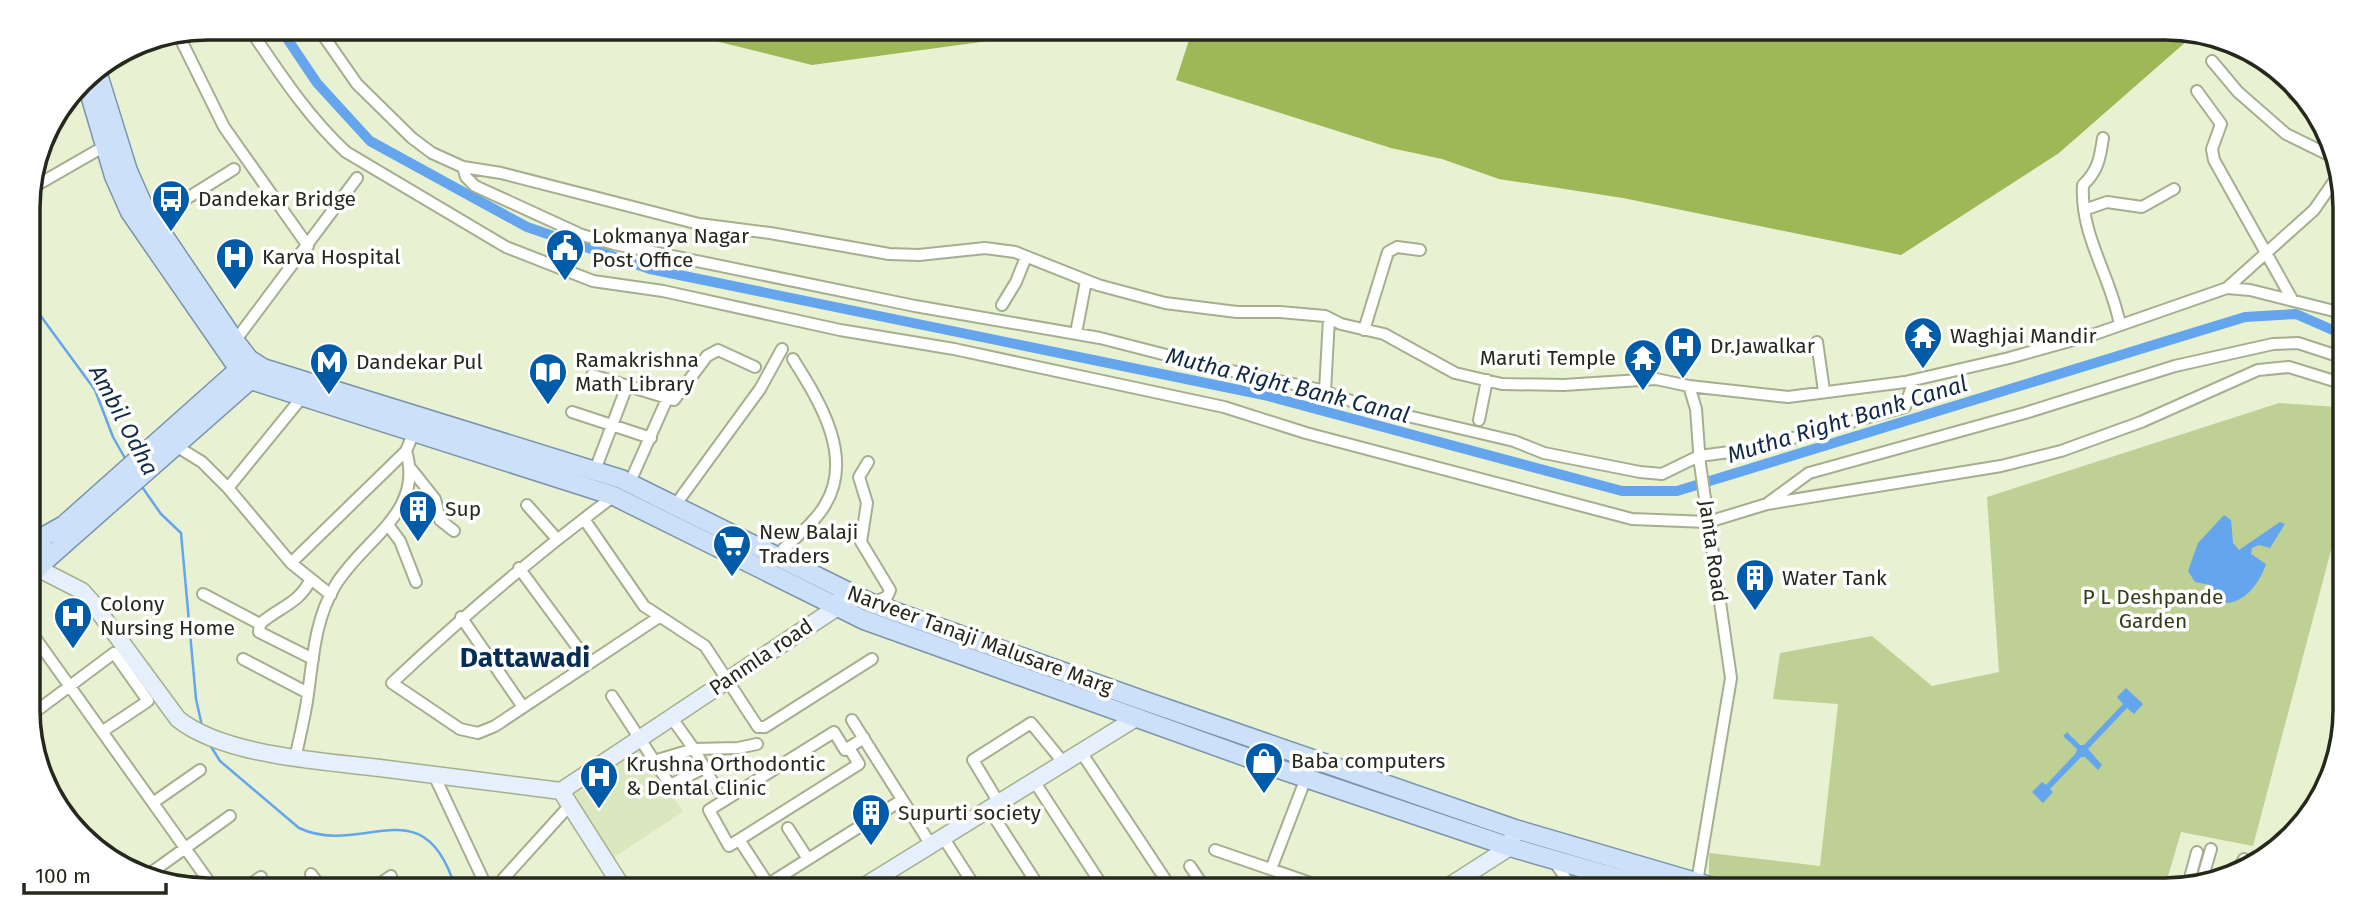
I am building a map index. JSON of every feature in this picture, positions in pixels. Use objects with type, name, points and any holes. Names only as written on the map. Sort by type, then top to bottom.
[{"type":"main road","points":[[96,83],[128,171],[170,261],[235,341],[251,368]]},
{"type":"main road","points":[[95,84],[105,146],[123,197],[251,368]]},
{"type":"main road","points":[[141,466],[176,446],[251,368]]},
{"type":"main road","points":[[40,566],[69,530],[251,368]]},
{"type":"main road","name":"Narveer Tanaji Malusare Marg","points":[[251,368],[303,396],[425,430],[595,470],[630,482],[871,603],[1291,754],[1515,829],[1681,877]]},
{"type":"main road","name":"Narveer Tanaji Malusare Marg","points":[[251,368],[614,496],[836,608],[1306,778],[1510,847],[1616,877]]},
{"type":"main road","points":[[40,539],[69,530]]},
{"type":"street","points":[[257,40],[323,131],[346,152],[506,247],[593,281],[663,291],[840,330],[954,349],[1224,407],[1306,433],[1632,519],[1708,518],[1767,504],[2001,466],[2062,451],[2141,422],[2258,370],[2289,367],[2333,381]]},
{"type":"street","points":[[326,40],[358,85],[412,138],[432,153],[463,167],[501,173],[699,224],[743,228],[889,254],[919,255],[985,248],[1026,257],[1086,281],[1166,303],[1206,309],[1280,312],[1329,318],[1384,334],[1455,373],[1487,380],[1535,385],[1656,379],[1689,386],[1788,397],[1914,380],[2009,358],[2120,325],[2227,288],[2314,210],[2331,186]]},
{"type":"street","points":[[182,43],[224,127],[308,246]]},
{"type":"street","points":[[2212,61],[2238,92],[2286,134],[2323,152]]},
{"type":"street","points":[[2197,91],[2221,124],[2212,149],[2214,160],[2293,301]]},
{"type":"street","points":[[2103,138],[2100,162],[2094,175],[2083,185],[2084,210],[2088,234],[2109,280],[2120,325]]},
{"type":"street","points":[[43,182],[105,146]]},
{"type":"street","points":[[463,167],[466,177],[475,186],[582,235],[614,244],[915,306],[1076,333],[1325,391],[1365,406],[1615,468],[1662,474],[1700,460],[1753,449],[1905,407],[1914,380]]},
{"type":"street","points":[[152,220],[234,169]]},
{"type":"street","points":[[235,341],[357,178]]},
{"type":"street","points":[[2084,210],[2107,202],[2142,207],[2174,188]]},
{"type":"street","points":[[1364,330],[1388,252],[1397,247],[1420,250]]},
{"type":"street","points":[[1002,305],[1016,282],[1026,257]]},
{"type":"street","points":[[1076,333],[1086,281]]},
{"type":"street","points":[[2227,288],[2333,311]]},
{"type":"street","points":[[1325,391],[1329,318]]},
{"type":"street","points":[[1817,342],[1824,391]]},
{"type":"street","points":[[1767,504],[1781,491],[1809,473],[2025,413],[2175,366],[2273,344],[2298,343],[2333,354]]},
{"type":"street","points":[[676,504],[760,389],[782,349]]},
{"type":"street","points":[[592,375],[667,399],[679,397],[707,356],[718,350],[755,367]]},
{"type":"street","points":[[776,556],[827,503],[835,469],[827,420],[793,359]]},
{"type":"street","points":[[1479,420],[1487,380]]},
{"type":"street","points":[[595,470],[627,386]]},
{"type":"street","name":"Janta Road","points":[[1689,386],[1696,409],[1700,460],[1731,678],[1698,877]]},
{"type":"street","points":[[228,488],[303,396]]},
{"type":"street","points":[[630,482],[667,399]]},
{"type":"street","points":[[572,412],[650,438]]},
{"type":"street","points":[[291,563],[425,430]]},
{"type":"street","points":[[176,446],[202,462],[228,488],[291,563],[331,595]]},
{"type":"street","points":[[406,451],[412,470],[435,499],[440,520],[454,531]]},
{"type":"street","points":[[868,461],[859,477],[867,503],[861,542],[890,590],[887,597],[871,603]]},
{"type":"street","points":[[295,759],[308,694],[316,629],[335,585],[400,512],[412,470]]},
{"type":"street","points":[[614,496],[519,568],[461,617],[392,683],[460,729],[478,733],[523,707],[659,617]]},
{"type":"street","points":[[527,505],[557,539]]},
{"type":"street","points":[[584,519],[644,606],[705,646],[761,728],[872,659]]},
{"type":"street","points":[[388,525],[400,541],[416,582]]},
{"type":"street","points":[[519,568],[589,663]]},
{"type":"street","points":[[40,569],[82,592],[178,719],[187,726],[236,745],[295,759],[434,775],[565,798],[616,878]]},
{"type":"street","points":[[311,579],[303,595],[273,612],[260,624],[259,632],[270,640],[313,659]]},
{"type":"street","name":"Panmla road","points":[[565,798],[640,738],[836,608],[844,591]]},
{"type":"street","points":[[203,594],[260,624]]},
{"type":"street","points":[[461,617],[523,707]]},
{"type":"street","points":[[40,644],[207,878]]},
{"type":"street","points":[[40,708],[114,653],[148,701],[103,731]]},
{"type":"street","points":[[243,659],[308,694]]},
{"type":"street","points":[[612,696],[670,785],[704,768]]},
{"type":"street","points":[[671,717],[694,749],[716,788]]},
{"type":"street","points":[[888,878],[937,841],[1136,718]]},
{"type":"street","points":[[852,720],[902,800],[966,878]]},
{"type":"street","points":[[1034,878],[994,806],[973,760],[1031,723],[1058,756],[1060,765]]},
{"type":"street","points":[[849,748],[859,764],[729,846],[709,810],[834,732],[845,750],[864,738]]},
{"type":"street","points":[[654,761],[694,749],[738,748],[757,744]]},
{"type":"street","points":[[1081,752],[1164,878]]},
{"type":"street","points":[[154,802],[200,770]]},
{"type":"street","points":[[434,775],[482,878]]},
{"type":"street","points":[[1270,869],[1306,778]]},
{"type":"street","points":[[1034,781],[1097,878]]},
{"type":"street","points":[[504,878],[565,798]]},
{"type":"street","points":[[779,878],[902,800]]},
{"type":"street","points":[[156,870],[230,816]]},
{"type":"street","points":[[788,828],[808,859]]},
{"type":"street","points":[[1466,877],[1510,847],[1515,829]]},
{"type":"street","points":[[742,844],[759,878]]},
{"type":"street","points":[[2204,873],[2211,849]]},
{"type":"street","points":[[1215,850],[1295,877]]},
{"type":"street","points":[[2191,876],[2197,852]]},
{"type":"street","points":[[1552,858],[1565,877]]},
{"type":"street","points":[[1190,866],[1198,877]]},
{"type":"street","points":[[311,874],[314,878]]},
{"type":"shaded area","points":[[642,748],[683,812],[613,858],[571,794]]},
{"type":"green space","points":[[711,40],[988,40],[988,41],[812,65]]},
{"type":"green space","points":[[1189,40],[2186,42],[2059,153],[1901,255],[1623,198],[1499,179],[1442,159],[1391,148],[1176,80]]},
{"type":"green space","name":"P L Deshpande Garden","points":[[2279,403],[2333,407],[2333,543],[2253,846],[2181,832],[2168,877],[1709,877],[1709,853],[1820,866],[1838,704],[1773,699],[1780,653],[1872,636],[1932,686],[1999,672],[1987,497]]},
{"type":"water","points":[[2224,515],[2231,520],[2233,543],[2239,550],[2280,522],[2285,524],[2270,548],[2259,545],[2252,548],[2251,554],[2266,564],[2252,589],[2245,596],[2229,603],[2209,599],[2210,585],[2195,582],[2188,571],[2198,543]]},
{"type":"water","points":[[2126,688],[2143,704],[2134,714],[2127,708],[2088,749],[2102,765],[2098,770],[2085,757],[2081,757],[2050,789],[2053,792],[2043,803],[2032,792],[2042,782],[2046,785],[2076,753],[2077,749],[2063,736],[2067,732],[2080,745],[2084,745],[2123,704],[2117,697]]},
{"type":"waterway","name":"Mutha Right Bank Canal","points":[[288,40],[317,83],[370,141],[527,227],[650,269],[1264,395],[1622,491],[1677,491],[2245,317],[2296,314],[2333,330]]},
{"type":"waterway","name":"Ambil Odha","points":[[41,316],[95,390],[113,437],[126,460]]},
{"type":"waterway","name":"Ambil Odha","points":[[140,484],[161,514],[181,533],[196,699],[202,726]]},
{"type":"waterway","name":"Ambil Odha","points":[[210,745],[220,761],[299,828],[323,835],[409,831],[427,839],[443,858],[451,878]]},
{"type":"place","name":"Dandekar Bridge","points":[[171,233]]},
{"type":"place","name":"Lokmanya Nagar Post Office","points":[[565,282]]},
{"type":"place","name":"Karva Hospital","points":[[235,291]]},
{"type":"place","name":"Waghjai Mandir","points":[[1923,370]]},
{"type":"place","name":"Dr.Jawalkar","points":[[1683,380]]},
{"type":"place","name":"Maruti Temple","points":[[1643,392]]},
{"type":"place","name":"Dandekar Pul","points":[[329,396]]},
{"type":"place","name":"Ramakrishna Math Library","points":[[548,406]]},
{"type":"place","name":"Sup","points":[[418,543]]},
{"type":"place","name":"New Balaji Traders","points":[[732,578]]},
{"type":"place","name":"Water Tank","points":[[1755,612]]},
{"type":"place","name":"Colony Nursing Home","points":[[73,650]]},
{"type":"place","name":"Baba computers","points":[[1264,795]]},
{"type":"place","name":"Krushna Orthodontic & Dental Clinic","points":[[599,810]]},
{"type":"place","name":"Supurti society","points":[[871,847]]},
{"type":"district","name":"Dattawadi","points":[[525,657]]}]
